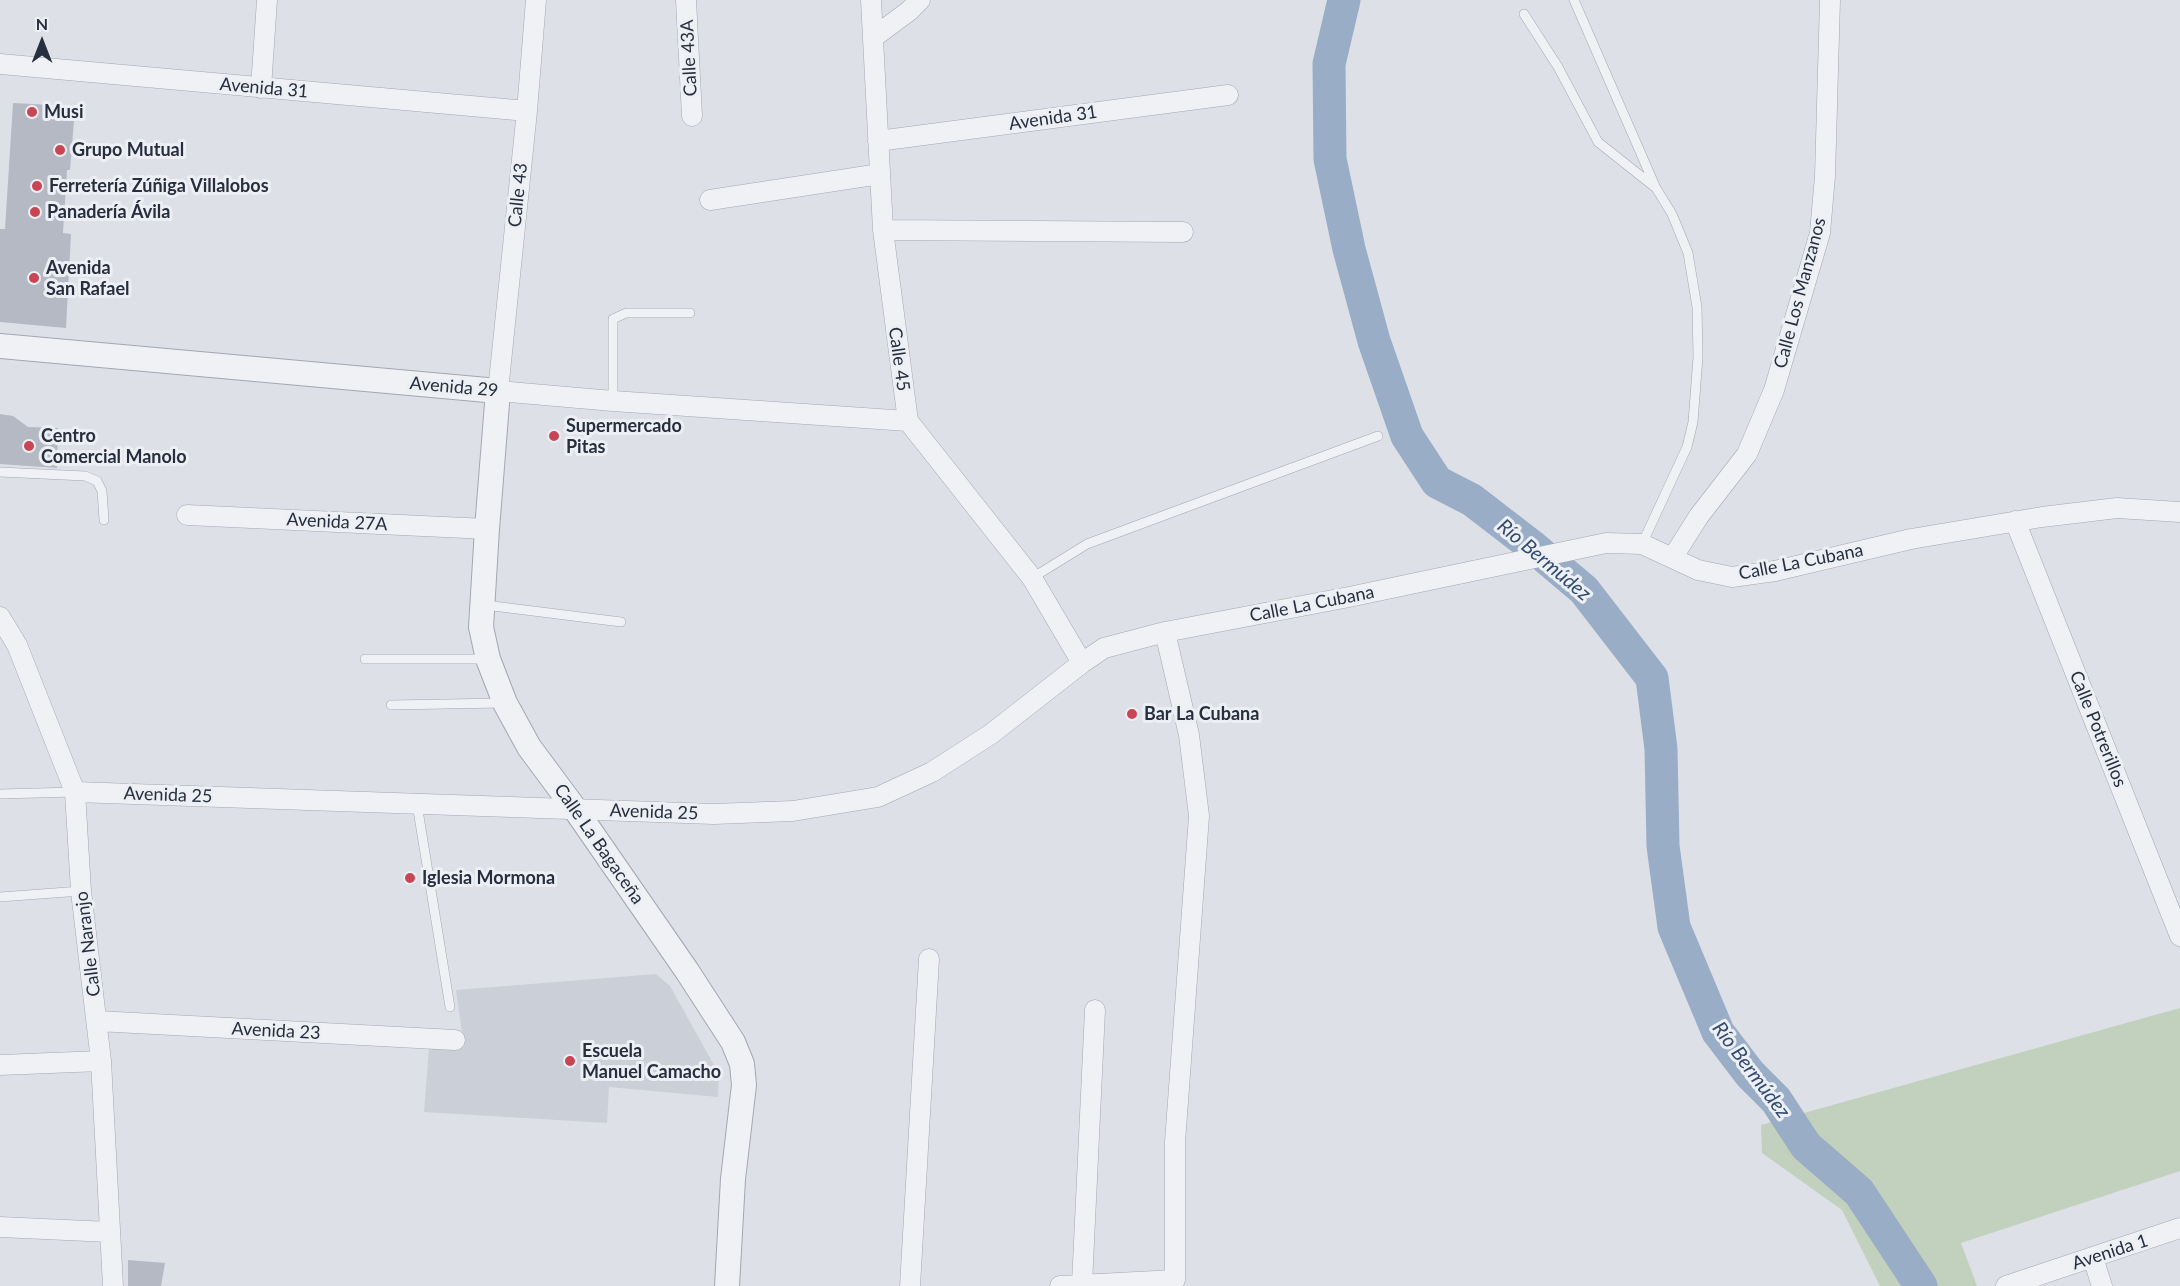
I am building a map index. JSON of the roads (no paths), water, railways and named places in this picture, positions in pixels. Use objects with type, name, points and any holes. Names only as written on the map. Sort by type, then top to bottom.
[{"type":"street","points":[[261,88],[267,0]]},
{"type":"street","name":"Calle 43","points":[[498,391],[536,0]]},
{"type":"street","name":"Calle 43A","points":[[686,0],[692,116]]},
{"type":"street","name":"Calle 45","points":[[871,0],[883,230],[908,421]]},
{"type":"street","points":[[874,37],[920,0]]},
{"type":"street","name":"Calle Los Manzanos","points":[[1673,557],[1699,516],[1747,454],[1774,390],[1820,233],[1825,176],[1830,0]]},
{"type":"street","name":"Avenida 31","points":[[0,64],[527,111]]},
{"type":"street","name":"Avenida 31","points":[[878,141],[1228,94]]},
{"type":"street","points":[[710,200],[880,174]]},
{"type":"street","points":[[883,230],[1183,232]]},
{"type":"street","name":"Avenida 29","points":[[0,346],[613,401],[908,421]]},
{"type":"street","name":"Calle La Bagaceña","points":[[498,391],[481,627],[488,659],[505,703],[529,747],[575,809],[716,1015],[733,1042],[742,1064],[744,1085],[733,1179],[727,1286]]},
{"type":"street","points":[[908,421],[1032,578],[1082,663]]},
{"type":"street","name":"Calle La Cubana","points":[[1082,663],[1104,648],[1165,632],[1606,543],[1642,544],[1698,570],[1732,577],[1775,571],[1911,539],[2015,521],[2117,508],[2180,512]]},
{"type":"street","name":"Avenida 27A","points":[[187,515],[487,529]]},
{"type":"street","name":"Calle Potrerillos","points":[[2015,521],[2180,936]]},
{"type":"street","name":"Calle Naranjo","points":[[0,617],[17,645],[75,792],[81,891],[101,1061],[113,1286]]},
{"type":"street","points":[[1060,1286],[1175,1280],[1175,1142],[1199,816],[1189,735],[1165,632]]},
{"type":"street","name":"Avenida 25","points":[[75,792],[714,814],[793,812],[878,797],[932,772],[981,741],[1082,663]]},
{"type":"street","points":[[910,1286],[929,959]]},
{"type":"street","points":[[1082,1284],[1095,1010]]},
{"type":"street","name":"Avenida 23","points":[[97,1021],[455,1040]]},
{"type":"street","points":[[0,1065],[101,1061]]},
{"type":"street","points":[[0,1227],[110,1232]]},
{"type":"street","name":"Avenida 1","points":[[2006,1286],[2180,1228]]},
{"type":"street","points":[[2093,1258],[2102,1286]]},
{"type":"lane","points":[[1574,0],[1656,188],[1672,213],[1688,253],[1696,307],[1698,357],[1694,422],[1687,447],[1642,544]]},
{"type":"lane","points":[[1524,14],[1558,67],[1598,142],[1656,188]]},
{"type":"lane","points":[[613,401],[614,319],[626,313],[690,313]]},
{"type":"lane","points":[[1032,578],[1087,544],[1378,436]]},
{"type":"lane","points":[[0,472],[91,478],[97,482],[102,491],[104,520]]},
{"type":"lane","points":[[482,604],[621,621]]},
{"type":"lane","points":[[365,659],[488,659]]},
{"type":"lane","points":[[391,705],[505,703]]},
{"type":"lane","points":[[0,794],[75,792]]},
{"type":"lane","points":[[417,804],[450,1007]]},
{"type":"lane","points":[[0,897],[81,891]]},
{"type":"waterway","name":"Río Bermúdez","points":[[1344,0],[1329,64],[1330,159],[1349,249],[1374,341],[1407,436],[1437,482],[1472,500],[1584,590],[1652,678],[1661,749],[1663,846],[1674,927],[1718,1032],[1750,1074],[1776,1100],[1806,1146],[1859,1192],[1921,1286]]},
{"type":"place","name":"Musi","points":[[32,112]]},
{"type":"place","name":"Grupo Mutual","points":[[60,150]]},
{"type":"place","name":"Ferretería Zúñiga Villalobos","points":[[37,186]]},
{"type":"place","name":"Panadería Ávila","points":[[35,212]]},
{"type":"place","name":"Avenida San Rafael","points":[[34,278]]},
{"type":"place","name":"Supermercado Pitas","points":[[554,436]]},
{"type":"place","name":"Centro Comercial Manolo","points":[[29,446]]},
{"type":"place","name":"Bar La Cubana","points":[[1132,714]]},
{"type":"place","name":"Iglesia Mormona","points":[[410,878]]},
{"type":"place","name":"Escuela Manuel Camacho","points":[[570,1061]]}]
